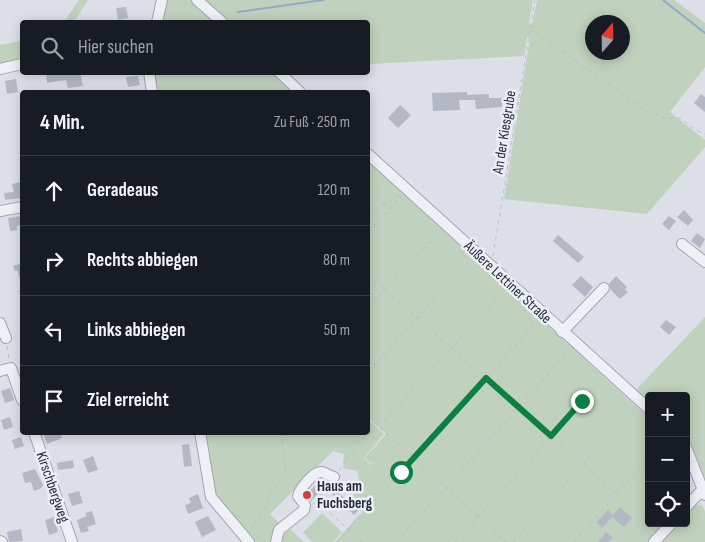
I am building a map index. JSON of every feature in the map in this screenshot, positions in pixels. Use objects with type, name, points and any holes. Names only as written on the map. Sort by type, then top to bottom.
[{"type":"street","points":[[157,20],[162,0]]},
{"type":"street","points":[[197,0],[220,20]]},
{"type":"street","points":[[0,69],[20,64]]},
{"type":"street","points":[[149,75],[152,90]]},
{"type":"street","points":[[282,75],[298,90]]},
{"type":"street","name":"Äußere Lettiner Straße","points":[[370,156],[645,405]]},
{"type":"street","points":[[0,211],[20,207]]},
{"type":"street","points":[[682,244],[705,262]]},
{"type":"street","points":[[562,332],[604,288]]},
{"type":"street","points":[[0,323],[6,338]]},
{"type":"street","points":[[0,371],[11,368],[20,394]]},
{"type":"street","name":"Kirschbergweg","points":[[35,435],[72,542]]},
{"type":"street","points":[[201,435],[211,497],[250,539]]},
{"type":"street","points":[[690,457],[704,490],[690,503]]},
{"type":"street","points":[[276,542],[280,530],[290,524],[306,507],[298,496],[302,488],[317,473],[321,472],[334,476]]},
{"type":"street","points":[[654,542],[668,527]]},
{"type":"path","name":"An der Kiesgrube","points":[[491,267],[536,0]]},
{"type":"path","points":[[531,26],[541,36],[645,110],[666,119],[680,118],[705,134]]},
{"type":"path","points":[[370,211],[407,190]]},
{"type":"path","points":[[370,232],[407,190]]},
{"type":"path","points":[[370,306],[436,236]]},
{"type":"path","points":[[370,370],[468,263]]},
{"type":"path","points":[[370,277],[617,494]]},
{"type":"path","points":[[370,433],[452,349],[502,293]]},
{"type":"path","points":[[338,542],[534,325]]},
{"type":"path","points":[[6,338],[11,368]]},
{"type":"path","points":[[396,542],[568,352]]},
{"type":"path","points":[[455,542],[593,390]]},
{"type":"path","points":[[513,542],[640,401]]},
{"type":"path","points":[[370,419],[506,542]]},
{"type":"path","points":[[266,542],[250,539],[251,525],[286,474],[281,435]]},
{"type":"path","points":[[306,507],[317,502],[322,492],[358,443],[368,435]]},
{"type":"path","points":[[574,542],[645,462]]},
{"type":"path","points":[[317,502],[362,542]]},
{"type":"green space","points":[[79,0],[88,0],[75,20],[65,20]]},
{"type":"green space","points":[[163,0],[194,0],[216,20],[158,20]]},
{"type":"green space","points":[[198,0],[533,0],[529,23],[532,25],[537,0],[674,0],[705,23],[705,67],[670,112],[705,140],[705,147],[647,214],[504,199],[530,38],[527,37],[524,56],[370,64],[370,20],[222,20]]},
{"type":"green space","points":[[20,41],[20,64],[0,69],[0,45]]},
{"type":"green space","points":[[149,75],[274,75],[291,90],[152,90]]},
{"type":"green space","points":[[370,164],[645,414],[645,527],[662,527],[649,542],[335,542],[362,512],[350,501],[360,484],[357,471],[343,468],[344,454],[333,451],[270,514],[283,527],[282,536],[290,529],[304,542],[251,542],[211,497],[200,435],[370,435],[370,421],[384,434],[364,458],[371,465],[365,475],[372,464],[365,458],[386,434],[370,419]]},
{"type":"green space","points":[[705,317],[705,477],[701,477],[690,449],[690,392],[645,392],[645,400],[635,391]]},
{"type":"green space","points":[[696,504],[703,506],[705,512],[705,542],[661,542],[674,527],[690,527],[690,510]]},
{"type":"green space","points":[[322,513],[342,532],[333,542],[313,542],[303,533]]},
{"type":"building","points":[[126,7],[128,18],[118,20],[116,8]]},
{"type":"building","points":[[46,75],[81,75],[83,86],[68,88],[66,80],[47,83]]},
{"type":"building","points":[[138,76],[140,85],[128,87],[126,77]]},
{"type":"building","points":[[16,79],[18,92],[7,94],[5,81]]},
{"type":"building","points":[[467,92],[467,95],[489,94],[489,98],[502,98],[502,107],[476,109],[475,100],[459,100],[460,110],[433,111],[432,93]]},
{"type":"building","points":[[701,94],[705,97],[705,112],[694,103]]},
{"type":"building","points":[[400,105],[411,115],[398,128],[388,118]]},
{"type":"building","points":[[20,182],[20,198],[5,200],[4,193],[14,192],[12,184]]},
{"type":"building","points":[[684,210],[693,220],[688,226],[677,217]]},
{"type":"building","points":[[20,216],[20,225],[17,226],[17,230],[10,231],[8,218]]},
{"type":"building","points":[[669,216],[676,221],[669,230],[662,224]]},
{"type":"building","points":[[697,233],[705,239],[700,248],[691,241]]},
{"type":"building","points":[[558,235],[584,257],[578,263],[553,241]]},
{"type":"building","points":[[20,264],[20,280],[17,270],[15,271],[13,266]]},
{"type":"building","points":[[581,276],[593,287],[585,297],[572,285]]},
{"type":"building","points":[[616,276],[627,287],[625,290],[628,292],[620,299],[611,290],[609,284]]},
{"type":"building","points":[[666,320],[676,327],[669,335],[660,327]]},
{"type":"building","points":[[10,388],[14,400],[5,403],[1,391]]},
{"type":"building","points":[[10,417],[13,427],[4,430],[1,420]]},
{"type":"building","points":[[44,435],[61,435],[62,438],[47,444]]},
{"type":"building","points":[[21,437],[24,446],[15,449],[12,440]]},
{"type":"building","points":[[189,444],[192,466],[184,467],[182,445]]},
{"type":"building","points":[[93,456],[98,470],[88,473],[83,460]]},
{"type":"building","points":[[73,460],[74,468],[58,470],[57,463]]},
{"type":"building","points":[[35,469],[43,485],[34,491],[31,482],[25,483],[22,473]]},
{"type":"building","points":[[321,479],[328,483],[311,501],[306,495]]},
{"type":"building","points":[[329,484],[358,511],[354,515],[326,488]]},
{"type":"building","points":[[79,491],[83,503],[72,506],[68,494]]},
{"type":"building","points":[[198,494],[203,508],[188,514],[185,505],[191,503],[189,498]]},
{"type":"building","points":[[620,507],[632,518],[624,527],[612,517],[602,528],[596,522],[608,510],[613,515]]},
{"type":"building","points":[[92,511],[96,524],[87,527],[89,531],[81,533],[77,520],[87,516],[85,513]]},
{"type":"building","points":[[208,516],[216,530],[202,537],[195,522]]},
{"type":"building","points":[[54,517],[58,532],[49,535],[45,520]]},
{"type":"building","points":[[21,529],[23,541],[9,542],[7,532]]},
{"type":"building","points":[[606,532],[613,538],[609,542],[598,542]]},
{"type":"waterway","points":[[238,12],[323,0]]},
{"type":"waterway","points":[[663,0],[705,33]]},
{"type":"place","name":"Haus am Fuchsberg","points":[[307,495]]},
{"type":"route","points":[[401,472],[486,378],[551,436],[582,401]]}]
